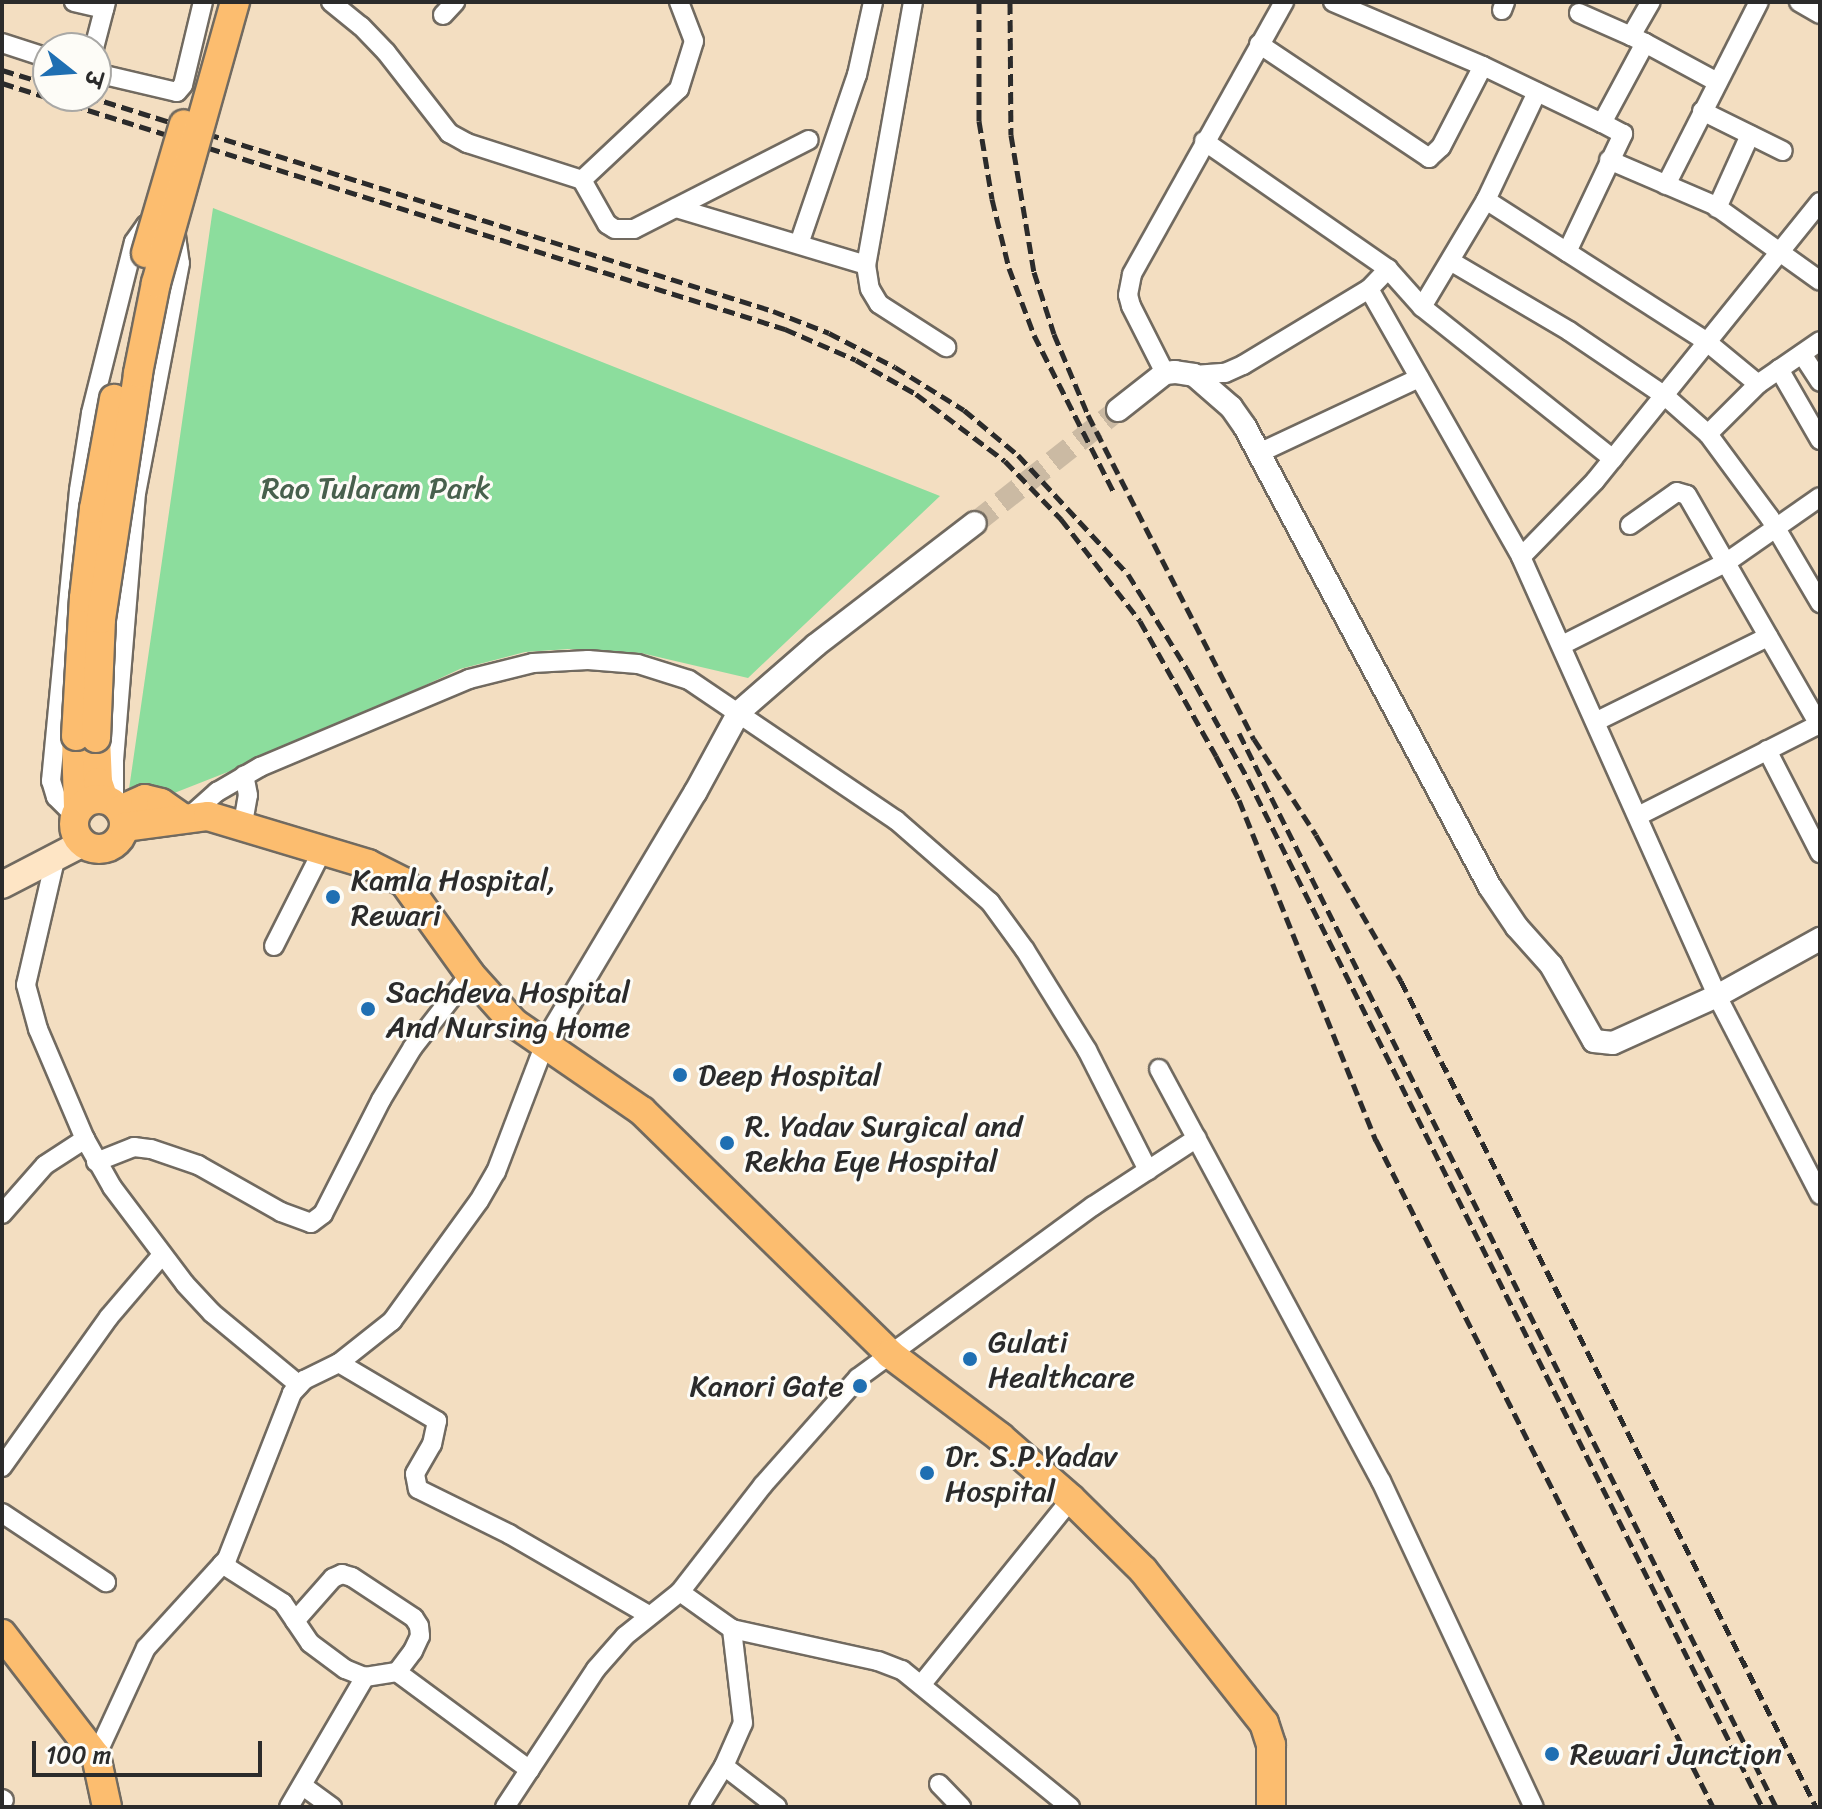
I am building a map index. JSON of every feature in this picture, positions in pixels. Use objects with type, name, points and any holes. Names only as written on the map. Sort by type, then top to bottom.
[{"type":"main road","points":[[97,818],[86,737],[91,539],[119,370],[139,278],[218,2]]},
{"type":"main road","points":[[86,737],[138,373],[156,283],[235,2]]},
{"type":"main road","points":[[2,871],[97,818],[145,799],[161,803],[185,817],[208,816],[243,823],[390,872],[404,882],[470,974],[514,1023],[642,1111],[671,1136],[890,1354],[1000,1437],[1071,1499],[1143,1570],[1264,1723],[1271,1745],[1271,1807]]},
{"type":"main road","points":[[2,885],[55,860],[97,818]]},
{"type":"main road","points":[[2,1634],[96,1756],[107,1807]]},
{"type":"street","points":[[74,2],[105,5],[98,32]]},
{"type":"street","points":[[112,77],[177,92],[183,85],[203,2]]},
{"type":"street","points":[[331,2],[378,43],[455,137],[582,180],[607,224],[615,229],[634,229],[809,140]]},
{"type":"street","points":[[582,180],[679,89],[694,41],[679,2]]},
{"type":"street","points":[[799,244],[857,75],[873,2]]},
{"type":"street","points":[[913,2],[866,265],[870,289],[879,304],[946,347]]},
{"type":"street","points":[[1165,373],[1131,306],[1129,286],[1146,244],[1284,2]]},
{"type":"street","points":[[1333,2],[1483,66],[1623,134],[1567,252]]},
{"type":"street","points":[[1602,123],[1651,2]]},
{"type":"street","points":[[1666,185],[1759,2]]},
{"type":"street","points":[[1799,2],[1820,14]]},
{"type":"street","points":[[1579,13],[1717,82]]},
{"type":"street","points":[[2,43],[32,53]]},
{"type":"street","points":[[1259,44],[1429,158],[1441,147],[1483,66]]},
{"type":"street","points":[[1422,307],[1452,262],[1486,200],[1537,92]]},
{"type":"street","points":[[1702,111],[1783,151]]},
{"type":"street","points":[[1717,208],[1750,135]]},
{"type":"street","points":[[1204,141],[1388,269],[1422,307],[1613,459]]},
{"type":"street","points":[[1609,160],[1717,208],[1820,281]]},
{"type":"street","points":[[1486,200],[1707,342],[1758,384]]},
{"type":"street","points":[[1521,557],[1613,459],[1820,202]]},
{"type":"street","points":[[676,208],[866,265]]},
{"type":"street","points":[[146,225],[162,225],[176,236],[179,272],[136,493],[116,731],[97,818],[56,797],[51,781],[79,490],[91,413],[134,242],[146,225]]},
{"type":"street","points":[[1452,262],[1569,331],[1665,396],[1708,434],[1776,528],[1818,597]]},
{"type":"street","points":[[1118,410],[1165,373],[1225,373],[1243,365],[1369,289],[1388,269]]},
{"type":"street","points":[[1369,289],[1521,557],[1597,721],[1717,996],[1820,1195]]},
{"type":"street","points":[[1708,434],[1758,384],[1820,341]]},
{"type":"street","points":[[1802,354],[1820,382]]},
{"type":"street","points":[[1779,369],[1820,440]]},
{"type":"street","points":[[1194,375],[1231,407],[1259,453],[1490,887],[1517,927],[1551,965],[1591,1038],[1599,1044],[1613,1043],[1717,996],[1820,939]]},
{"type":"street","points":[[1259,453],[1419,378]]},
{"type":"street","points":[[1630,525],[1682,492],[1692,503],[1727,562],[1819,725],[1638,816]]},
{"type":"street","points":[[1562,645],[1727,562],[1820,497]]},
{"type":"street","points":[[96,1756],[146,1648],[222,1564],[292,1393],[299,1385],[339,1363],[392,1321],[479,1201],[496,1172],[544,1046],[695,793],[739,712],[829,635],[975,523]]},
{"type":"street","points":[[1597,721],[1768,637]]},
{"type":"street","points":[[185,817],[244,775],[469,679],[533,663],[588,660],[638,664],[689,680],[739,712],[789,751],[896,820],[990,902],[1025,950],[1087,1050],[1148,1170]]},
{"type":"street","points":[[1767,750],[1820,853]]},
{"type":"street","points":[[243,823],[248,795],[244,775]]},
{"type":"street","points":[[274,946],[323,849]]},
{"type":"street","points":[[55,860],[27,973],[26,991],[52,1065],[85,1139],[96,1162],[162,1255],[212,1313],[299,1385]]},
{"type":"street","points":[[96,1162],[134,1147],[151,1149],[198,1165],[281,1212],[311,1223],[323,1214],[381,1100],[413,1047],[470,974]]},
{"type":"street","points":[[1159,1069],[1381,1481],[1534,1807]]},
{"type":"street","points":[[505,1807],[596,1669],[649,1615],[680,1592],[763,1485],[858,1378],[1093,1206],[1197,1138]]},
{"type":"street","points":[[2,1214],[45,1165],[85,1139]]},
{"type":"street","points":[[2,1467],[109,1317],[162,1255]]},
{"type":"street","points":[[339,1363],[437,1421],[432,1444],[415,1474],[418,1489],[509,1534],[649,1615]]},
{"type":"street","points":[[921,1685],[1071,1499]]},
{"type":"street","points":[[2,1513],[106,1582]]},
{"type":"street","points":[[222,1564],[276,1597],[310,1643],[345,1669],[365,1677],[397,1672],[420,1636],[414,1618],[352,1577],[342,1574],[333,1578],[295,1621]]},
{"type":"street","points":[[680,1592],[732,1629],[878,1661],[902,1670],[961,1722],[1070,1807]]},
{"type":"street","points":[[699,1807],[724,1766],[743,1723],[732,1629]]},
{"type":"street","points":[[397,1672],[530,1770]]},
{"type":"street","points":[[289,1807],[365,1677]]},
{"type":"street","points":[[724,1766],[777,1807]]},
{"type":"street","points":[[939,1784],[961,1807]]},
{"type":"street","points":[[303,1786],[332,1807]]},
{"type":"green space","name":"Rao Tularam Park","points":[[213,208],[940,496],[748,678],[641,653],[569,649],[525,652],[460,669],[299,744],[131,810],[129,789]]},
{"type":"tunnel","points":[[975,523],[1118,410]]},
{"type":"railway","points":[[979,2],[979,121],[992,199],[1009,268],[1034,335],[1115,495]]},
{"type":"railway","points":[[1010,2],[1011,135],[1034,272],[1054,334],[1088,415],[1254,739],[1316,835],[1401,981],[1816,1807]]},
{"type":"railway","points":[[2,70],[32,79]]},
{"type":"railway","points":[[2,83],[785,329],[856,360],[916,394],[1005,461],[1061,519],[1140,621],[1216,756],[1239,800],[1376,1140],[1713,1807]]},
{"type":"railway","points":[[112,104],[773,311],[829,333],[895,367],[964,410],[1018,455],[1128,574],[1187,669],[1248,779],[1762,1807]]},
{"type":"railway","points":[[1239,733],[1776,1807]]},
{"type":"place","name":"Kamla Hospital, Rewari","points":[[333,897]]},
{"type":"place","name":"Sachdeva Hospital And Nursing Home","points":[[368,1009]]},
{"type":"place","name":"Deep Hospital","points":[[680,1075]]},
{"type":"place","name":"R. Yadav Surgical and Rekha Eye Hospital","points":[[727,1143]]},
{"type":"place","name":"Gulati Healthcare","points":[[970,1359]]},
{"type":"place","name":"Kanori Gate","points":[[860,1386]]},
{"type":"place","name":"Dr. S.P.Yadav Hospital","points":[[927,1473]]},
{"type":"place","name":"Rewari Junction","points":[[1552,1754]]}]
